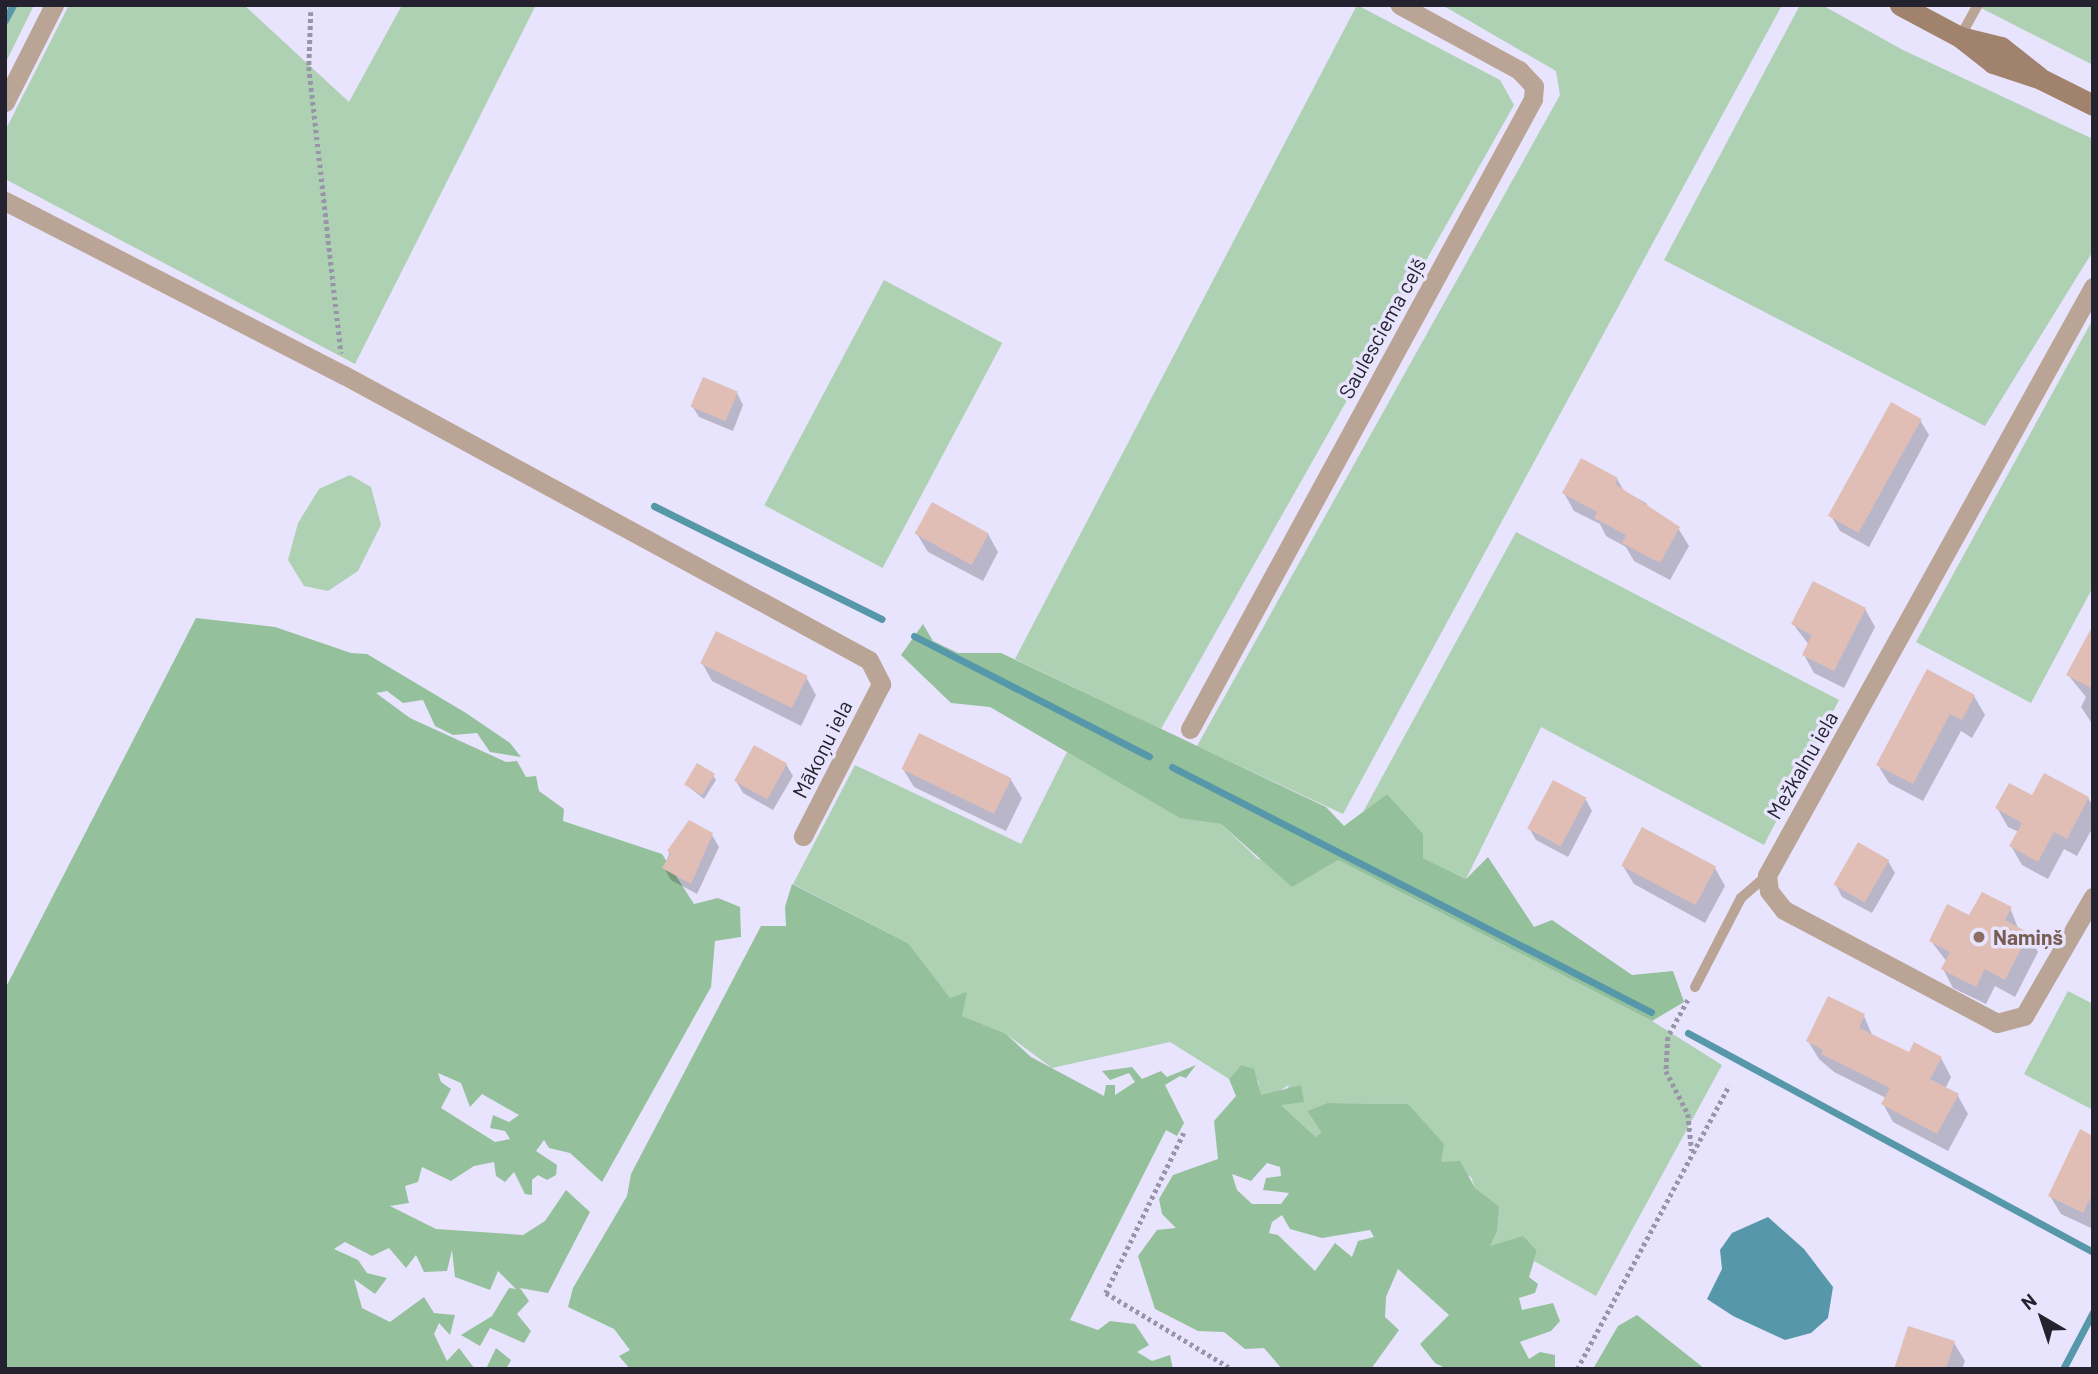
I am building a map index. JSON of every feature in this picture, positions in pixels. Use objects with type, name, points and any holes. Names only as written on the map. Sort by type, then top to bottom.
[{"type":"street","points":[[5,102],[54,5]]},
{"type":"street","name":"Saulesciema ceļš","points":[[1190,729],[1532,99],[1534,86],[1519,70],[1400,5]]},
{"type":"street","points":[[1900,5],[1960,37],[2001,47],[2041,79],[2093,105]]},
{"type":"street","points":[[5,201],[344,374]]},
{"type":"street","name":"Mežkalnu iela","points":[[1767,875],[2093,287]]},
{"type":"street","name":"Mākoņu iela","points":[[344,374],[869,660],[881,684],[803,836]]},
{"type":"street","points":[[1767,875],[1769,891],[1784,911],[1997,1023],[2024,1016],[2093,897]]},
{"type":"lane","points":[[1960,37],[1978,5]]},
{"type":"lane","points":[[1695,987],[1741,898],[1767,875]]},
{"type":"path","points":[[311,12],[309,67],[344,374]]},
{"type":"path","points":[[1692,1154],[1688,1114],[1666,1071],[1668,1037],[1695,987]]},
{"type":"path","points":[[1577,1369],[1729,1085]]},
{"type":"path","points":[[1184,1133],[1106,1293],[1232,1369]]},
{"type":"green space","points":[[5,5],[34,5],[5,64]]},
{"type":"green space","points":[[69,5],[244,5],[349,102],[402,5],[536,5],[355,364],[5,179],[5,131]]},
{"type":"green space","points":[[1357,5],[1500,80],[1514,105],[1161,729],[1015,659]]},
{"type":"green space","points":[[1442,5],[1782,5],[1343,814],[1197,746],[1560,95],[1556,71]]},
{"type":"green space","points":[[1800,5],[1822,5],[1903,50],[2093,139],[2093,251],[1985,426],[1664,260]]},
{"type":"green space","points":[[1975,5],[2093,5],[2093,65]]},
{"type":"green space","points":[[884,280],[1002,343],[883,568],[764,505]]},
{"type":"green space","points":[[2093,319],[2093,587],[2031,703],[1916,642]]},
{"type":"green space","points":[[350,475],[371,487],[381,525],[358,571],[328,591],[304,586],[288,560],[298,523],[319,489]]},
{"type":"green space","points":[[1516,532],[1839,700],[1764,845],[1541,727],[1466,879],[1423,858],[1387,794],[1363,812]]},
{"type":"green space","points":[[196,618],[275,627],[351,653],[367,654],[466,713],[510,743],[521,757],[490,752],[477,733],[453,735],[435,726],[423,700],[403,703],[387,691],[376,693],[410,718],[506,762],[517,761],[526,777],[536,776],[539,791],[564,809],[563,821],[662,854],[694,904],[718,898],[740,907],[741,937],[715,941],[711,987],[602,1182],[570,1153],[549,1148],[544,1140],[536,1151],[557,1165],[556,1175],[547,1180],[538,1175],[532,1180],[532,1195],[525,1194],[514,1172],[505,1182],[496,1176],[494,1162],[474,1166],[451,1181],[422,1167],[418,1182],[405,1186],[409,1203],[390,1206],[436,1229],[523,1235],[545,1221],[566,1190],[590,1212],[548,1293],[520,1288],[529,1301],[517,1314],[531,1331],[524,1343],[490,1328],[480,1346],[461,1335],[492,1316],[509,1288],[516,1289],[498,1271],[490,1290],[455,1277],[452,1250],[447,1271],[424,1272],[416,1255],[406,1268],[389,1248],[372,1256],[345,1242],[334,1249],[358,1260],[367,1273],[387,1278],[375,1294],[354,1279],[362,1308],[390,1322],[424,1297],[434,1313],[455,1315],[450,1335],[439,1323],[434,1334],[447,1361],[459,1348],[475,1369],[5,1369],[5,989]],"holes":[[[438,1073],[461,1083],[470,1107],[482,1094],[519,1115],[509,1122],[493,1115],[490,1128],[505,1131],[510,1139],[495,1142],[441,1108],[451,1089],[441,1082]]]},
{"type":"green space","points":[[923,624],[933,641],[958,653],[1001,653],[1326,807],[1344,826],[1387,794],[1423,834],[1423,858],[1466,879],[1488,857],[1534,927],[1552,920],[1632,975],[1673,971],[1684,1002],[1652,1021],[1338,860],[1292,887],[1221,824],[1180,818],[990,707],[951,703],[901,655]]},
{"type":"green space","points":[[1067,752],[1180,817],[1221,824],[1258,859],[1338,860],[1652,1021],[1722,1065],[1596,1296],[1534,1261],[1537,1251],[1490,1246],[1499,1206],[1475,1188],[1471,1177],[1440,1162],[1408,1104],[1327,1103],[1307,1111],[1321,1132],[1316,1137],[1281,1105],[1289,1085],[1272,1095],[1260,1095],[1258,1081],[1241,1065],[1229,1079],[1170,1042],[1052,1068],[1005,1033],[962,1016],[908,943],[793,884],[855,765],[1021,844]]},
{"type":"green space","points":[[792,884],[908,943],[950,998],[967,992],[962,1016],[1005,1033],[1031,1057],[1104,1096],[1106,1085],[1115,1085],[1115,1095],[1135,1082],[1129,1073],[1110,1080],[1102,1071],[1132,1067],[1142,1079],[1161,1071],[1167,1077],[1196,1065],[1186,1078],[1180,1076],[1165,1085],[1184,1123],[1177,1136],[1166,1130],[1070,1320],[1098,1330],[1110,1321],[1135,1324],[1149,1345],[1137,1352],[1152,1361],[1170,1355],[1173,1369],[630,1369],[619,1356],[630,1350],[614,1329],[568,1307],[573,1288],[627,1196],[631,1174],[761,926],[786,926],[785,907]]},
{"type":"green space","points":[[2068,991],[2093,1004],[2093,1110],[2024,1074]]},
{"type":"green space","points":[[1241,1065],[1254,1069],[1261,1095],[1301,1085],[1304,1102],[1281,1105],[1316,1137],[1321,1132],[1307,1111],[1327,1103],[1408,1104],[1444,1144],[1441,1162],[1460,1161],[1475,1188],[1499,1206],[1497,1231],[1490,1246],[1523,1236],[1537,1251],[1529,1277],[1538,1284],[1535,1293],[1519,1298],[1522,1310],[1553,1303],[1560,1321],[1551,1331],[1520,1342],[1529,1359],[1540,1352],[1555,1355],[1555,1369],[1447,1369],[1435,1363],[1420,1344],[1449,1315],[1398,1269],[1386,1297],[1385,1317],[1399,1330],[1371,1369],[1282,1369],[1264,1348],[1245,1349],[1224,1332],[1198,1331],[1155,1309],[1138,1256],[1157,1230],[1176,1228],[1162,1214],[1159,1199],[1173,1175],[1218,1159],[1214,1121],[1236,1096],[1229,1079]],"holes":[[[1267,1163],[1280,1167],[1281,1176],[1266,1178],[1263,1190],[1289,1193],[1281,1204],[1252,1204],[1237,1190],[1232,1174],[1251,1181]],[[1282,1215],[1290,1229],[1322,1238],[1370,1230],[1374,1237],[1358,1241],[1352,1257],[1335,1243],[1315,1271],[1278,1235],[1269,1233],[1272,1222]]]},
{"type":"green space","points":[[1637,1315],[1705,1369],[1593,1369],[1618,1326]]},
{"type":"green space","points":[[496,1348],[511,1360],[506,1369],[486,1369]]},
{"type":"water","points":[[1768,1217],[1804,1249],[1833,1287],[1828,1318],[1811,1333],[1785,1340],[1733,1316],[1707,1299],[1722,1269],[1720,1250],[1732,1233]]},
{"type":"building","points":[[703,377],[738,392],[725,421],[690,406]]},
{"type":"building","points":[[1891,402],[1922,419],[1859,533],[1828,516]]},
{"type":"building","points":[[1581,458],[1618,478],[1615,484],[1680,527],[1660,563],[1622,543],[1626,535],[1594,518],[1597,512],[1562,493]]},
{"type":"building","points":[[932,502],[989,534],[971,565],[915,533]]},
{"type":"building","points":[[1813,581],[1866,608],[1834,671],[1802,655],[1812,635],[1791,624]]},
{"type":"building","points":[[2093,625],[2093,689],[2066,675]]},
{"type":"building","points":[[716,631],[808,676],[792,708],[700,663]]},
{"type":"building","points":[[1927,669],[1975,695],[1962,720],[1950,714],[1913,784],[1876,765]]},
{"type":"building","points":[[919,733],[1012,778],[994,814],[901,769]]},
{"type":"building","points":[[754,745],[787,763],[767,799],[734,781]]},
{"type":"building","points":[[697,763],[715,774],[702,795],[684,784]]},
{"type":"building","points":[[2044,773],[2089,797],[2067,839],[2054,832],[2038,862],[2009,846],[2022,823],[1995,808],[2009,783],[2032,795]]},
{"type":"building","points":[[1553,780],[1587,798],[1561,846],[1527,829]]},
{"type":"building","points":[[689,820],[713,833],[691,884],[662,868],[671,853],[667,851]]},
{"type":"building","points":[[1642,827],[1716,866],[1696,905],[1621,866]]},
{"type":"building","points":[[1858,842],[1889,860],[1865,902],[1834,884]]},
{"type":"building","name":"Namiņš","points":[[1982,892],[2012,907],[2005,920],[2029,933],[2005,980],[1985,969],[1976,987],[1941,969],[1950,952],[1929,941],[1947,904],[1969,915]]},
{"type":"building","points":[[1828,996],[1865,1014],[1859,1028],[1909,1052],[1914,1042],[1942,1057],[1930,1079],[1959,1094],[1937,1134],[1881,1104],[1890,1088],[1821,1054],[1823,1050],[1806,1041]]},
{"type":"building","points":[[2080,1129],[2093,1136],[2093,1193],[2083,1213],[2048,1196]]},
{"type":"building","points":[[1908,1326],[1955,1341],[1946,1369],[1894,1369]]},
{"type":"waterway","points":[[5,20],[13,5]]},
{"type":"waterway","points":[[654,506],[882,619]]},
{"type":"waterway","points":[[914,636],[1149,756]]},
{"type":"waterway","points":[[1172,767],[1651,1012]]},
{"type":"waterway","points":[[1688,1033],[2093,1252]]},
{"type":"waterway","points":[[2063,1369],[2093,1312]]},
{"type":"place","name":"Namiņš","points":[[1979,937]]}]
